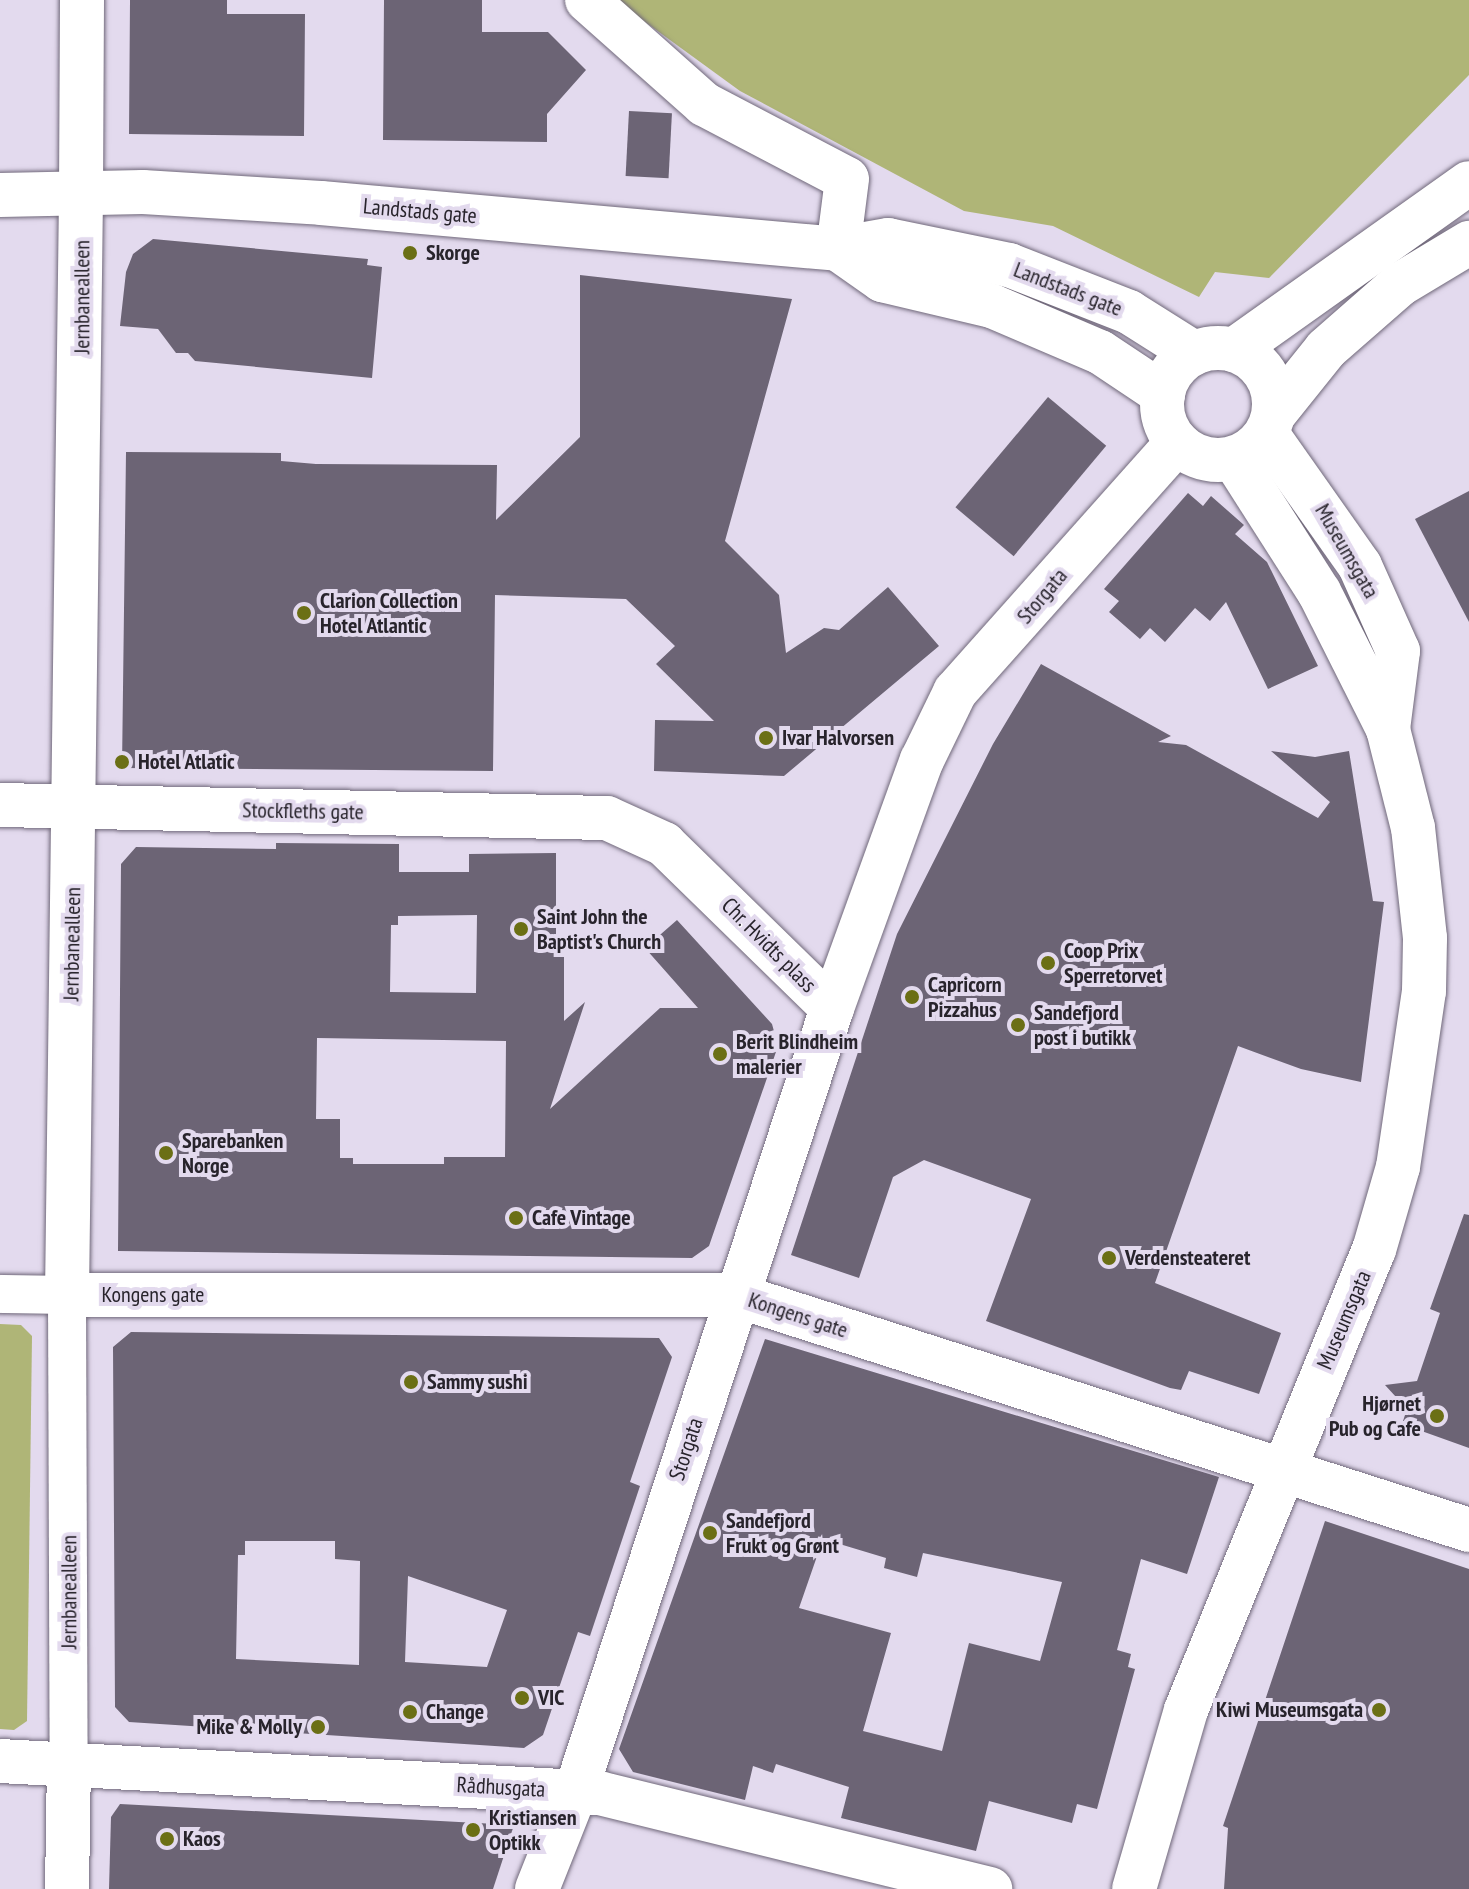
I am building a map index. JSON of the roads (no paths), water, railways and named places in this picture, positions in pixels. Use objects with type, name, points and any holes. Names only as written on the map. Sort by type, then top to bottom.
[{"type":"street","name":"Jernbanealleen","points":[[67,1889],[67,1295],[82,0]]},
{"type":"street","points":[[587,0],[704,104],[847,179],[838,249]]},
{"type":"street","points":[[1469,183],[1214,352],[1174,370],[1163,394],[1167,429],[1177,443],[1203,459],[1258,436],[1326,349],[1399,285],[1469,243]]},
{"type":"street","name":"Landstads gate","points":[[0,195],[81,192],[321,203],[838,249],[888,240],[1009,265],[1129,312],[1214,352]]},
{"type":"street","name":"Landstads gate","points":[[838,249],[882,280],[992,306],[1100,352],[1163,394]]},
{"type":"street","points":[[1214,352],[1261,368],[1270,382],[1258,436]]},
{"type":"street","name":"Museumsgata","points":[[1134,1889],[1186,1710],[1282,1468],[1374,1250],[1398,1167],[1415,1077],[1425,938],[1413,828],[1388,729],[1319,592],[1258,436]]},
{"type":"street","name":"Storgata","points":[[922,760],[955,692],[1177,443]]},
{"type":"street","name":"Chr. Hvidts plass","points":[[607,818],[664,844],[832,1008],[922,760]]},
{"type":"street","name":"Stockfleths gate","points":[[0,805],[607,818]]},
{"type":"street","name":"Storgata","points":[[537,1889],[576,1791],[735,1295],[832,1008]]},
{"type":"street","name":"Kongens gate","points":[[0,1294],[735,1295],[1469,1530]]},
{"type":"street","name":"Rådhusgata","points":[[0,1761],[576,1791],[990,1889]]},
{"type":"place","name":"Skorge","points":[[410,253]]},
{"type":"place","name":"Clarion Collection Hotel Atlantic","points":[[304,613]]},
{"type":"place","name":"Ivar Halvorsen","points":[[766,738]]},
{"type":"place","name":"Hotel Atlatic","points":[[122,762]]},
{"type":"place","name":"Saint John the Baptist's Church","points":[[521,929]]},
{"type":"place","name":"Coop Prix Sperretorvet","points":[[1048,963]]},
{"type":"place","name":"Capricorn Pizzahus","points":[[912,997]]},
{"type":"place","name":"Sandefjord post i butikk","points":[[1018,1025]]},
{"type":"place","name":"Berit Blindheim malerier","points":[[720,1054]]},
{"type":"place","name":"Sparebanken Norge","points":[[166,1153]]},
{"type":"place","name":"Cafe Vintage","points":[[516,1218]]},
{"type":"place","name":"Verdensteateret","points":[[1109,1258]]},
{"type":"place","name":"Sammy sushi","points":[[411,1382]]},
{"type":"place","name":"Hjørnet Pub og Cafe","points":[[1437,1416]]},
{"type":"place","name":"Sandefjord Frukt og Grønt","points":[[710,1533]]},
{"type":"place","name":"VIC","points":[[522,1698]]},
{"type":"place","name":"Kiwi Museumsgata","points":[[1379,1710]]},
{"type":"place","name":"Change","points":[[410,1712]]},
{"type":"place","name":"Mike & Molly","points":[[318,1727]]},
{"type":"place","name":"Kristiansen Optikk","points":[[473,1830]]},
{"type":"place","name":"Kaos","points":[[167,1839]]}]
